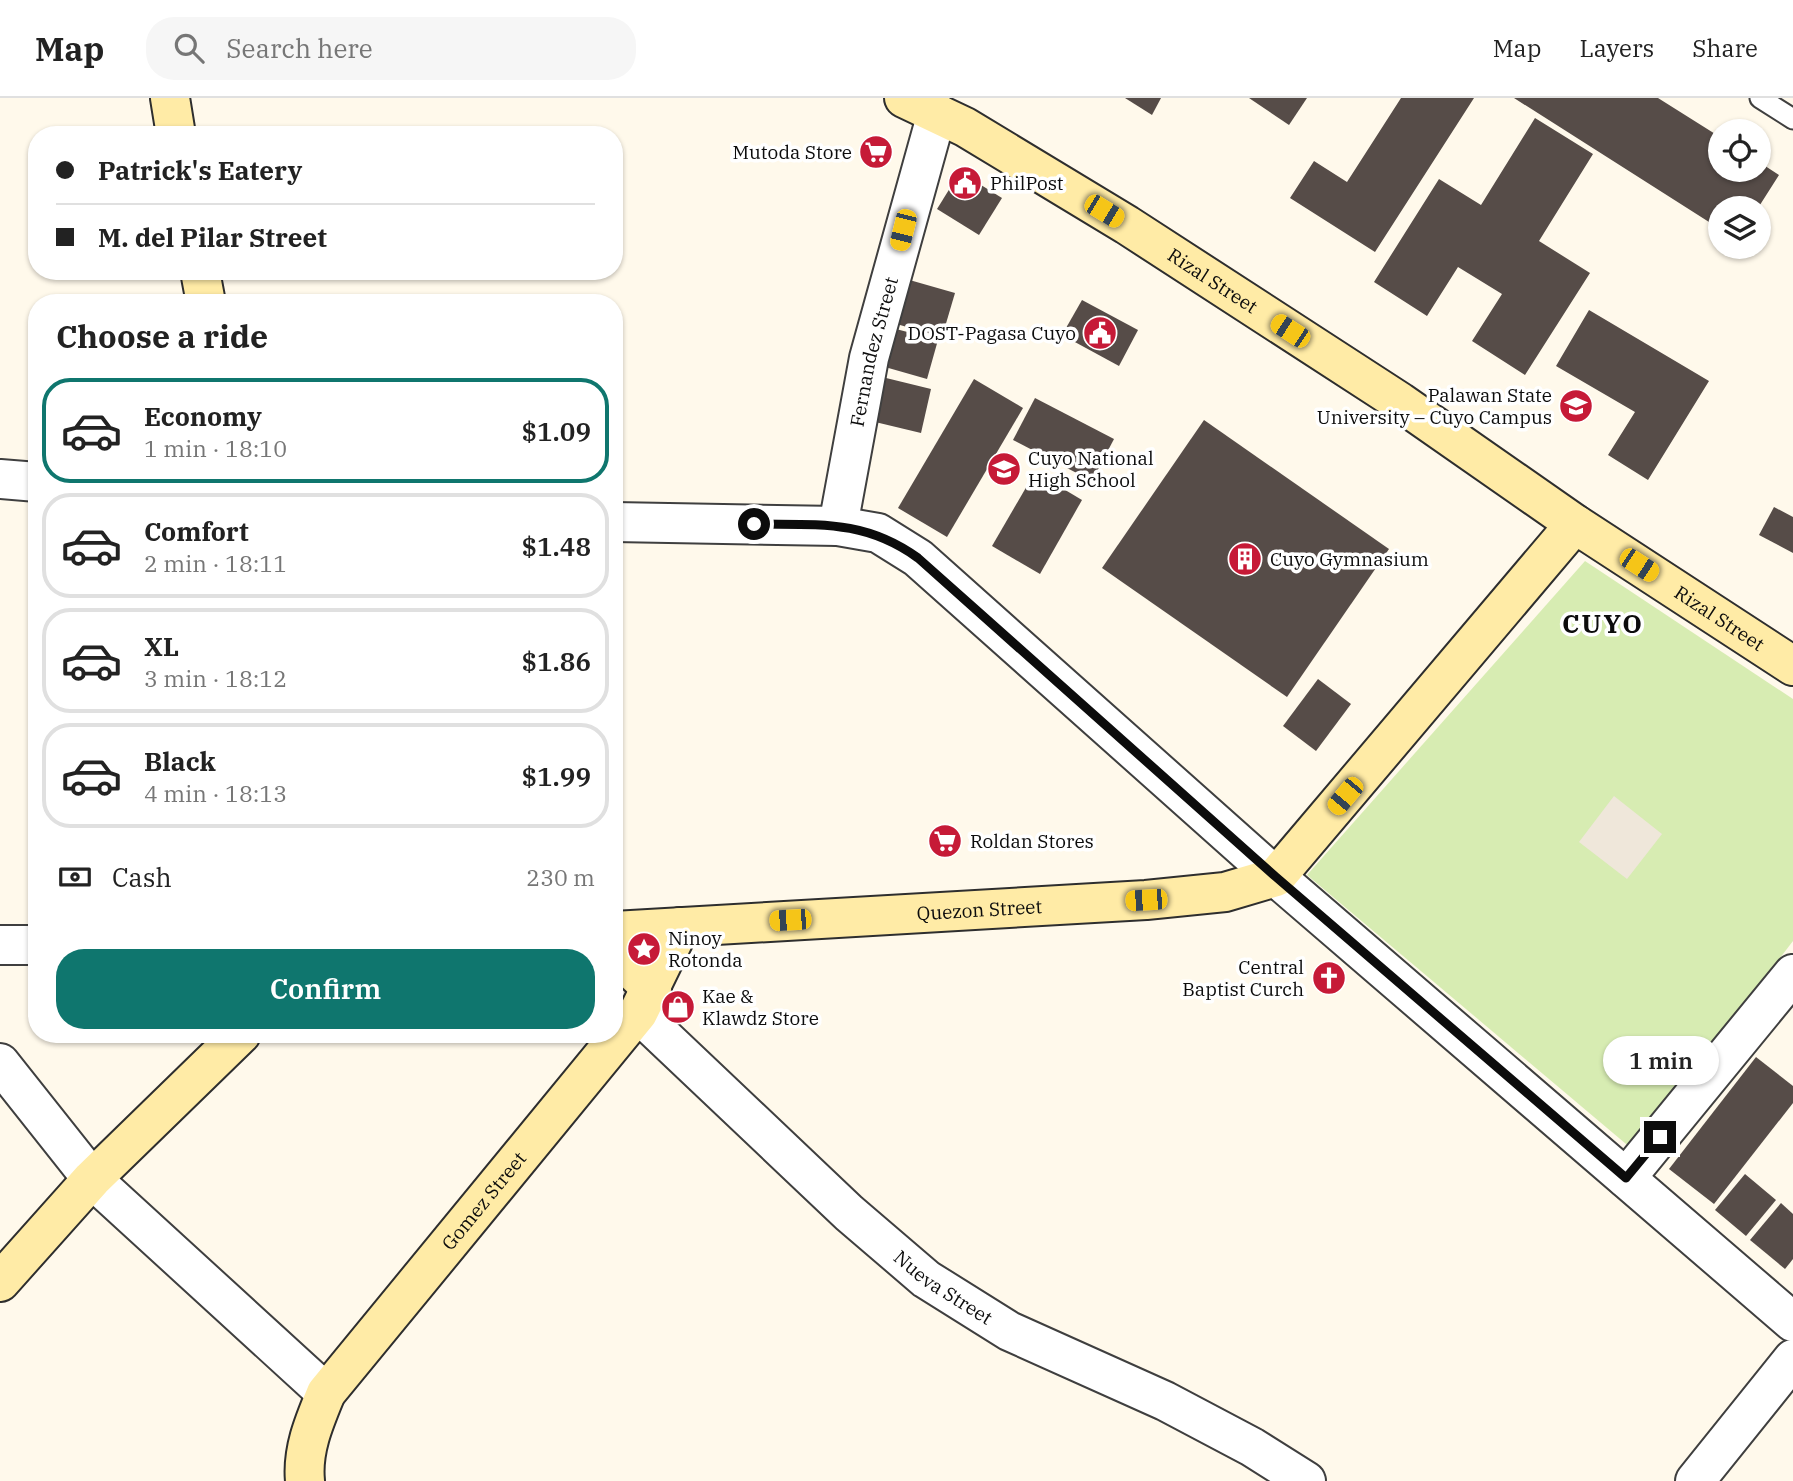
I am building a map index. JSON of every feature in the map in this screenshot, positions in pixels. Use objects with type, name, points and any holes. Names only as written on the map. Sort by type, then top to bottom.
[{"type":"main road","points":[[170,98],[175,126]]},
{"type":"main road","name":"Rizal Street","points":[[928,103],[1137,232],[1400,402],[1575,524],[1793,666]]},
{"type":"main road","points":[[1276,877],[1575,524]]},
{"type":"main road","name":"Quezon Street","points":[[623,930],[1146,900],[1226,892],[1276,877]]},
{"type":"main road","name":"Gomez Street","points":[[623,1028],[645,1001],[680,926]]},
{"type":"main road","points":[[623,959],[645,1001]]},
{"type":"main road","points":[[0,1282],[93,1179],[232,1043]]},
{"type":"main road","name":"Gomez Street","points":[[305,1481],[303,1464],[312,1428],[326,1393],[611,1043]]},
{"type":"street","name":"Fernandez Street","points":[[838,526],[869,358],[928,103]]},
{"type":"street","points":[[0,479],[28,481]]},
{"type":"street","points":[[623,522],[838,526],[878,533],[918,558],[1276,877],[1793,1322]]},
{"type":"street","points":[[0,945],[28,944]]},
{"type":"street","points":[[1626,1178],[1793,974]]},
{"type":"street","name":"Nueva Street","points":[[645,1001],[849,1213],[926,1279],[1009,1331],[1165,1401],[1252,1447],[1306,1481]]},
{"type":"street","points":[[0,1063],[93,1179],[326,1393]]},
{"type":"street","points":[[1695,1481],[1793,1359]]},
{"type":"lane","points":[[1760,98],[1793,119]]},
{"type":"green space","points":[[1585,561],[1793,699],[1793,941],[1632,1149],[1307,875]]},
{"type":"shaded area","points":[[1614,796],[1662,834],[1627,879],[1579,842]]},
{"type":"building","points":[[1125,98],[1161,98],[1152,115]]},
{"type":"building","points":[[1249,98],[1307,98],[1289,125]]},
{"type":"building","points":[[1401,98],[1474,98],[1375,252],[1290,198],[1314,161],[1347,182]]},
{"type":"building","points":[[1514,98],[1658,98],[1708,129],[1708,182],[1771,182],[1771,170],[1779,175],[1766,196],[1708,196],[1708,221]]},
{"type":"building","points":[[1535,118],[1593,154],[1539,241],[1590,273],[1525,375],[1472,341],[1502,294],[1458,267],[1427,316],[1374,282],[1439,179],[1481,205]]},
{"type":"building","points":[[960,172],[1002,198],[979,235],[937,209]]},
{"type":"building","points":[[906,279],[955,293],[942,337],[893,323]]},
{"type":"building","name":"DOST-Pagasa Cuyo","points":[[1082,300],[1138,330],[1119,366],[1062,335]]},
{"type":"building","points":[[1589,310],[1709,381],[1648,480],[1608,455],[1635,412],[1556,366]]},
{"type":"building","points":[[896,329],[938,340],[927,379],[885,367]]},
{"type":"building","points":[[882,377],[931,389],[921,433],[871,421]]},
{"type":"building","points":[[974,379],[1023,408],[947,537],[898,508]]},
{"type":"building","points":[[1035,398],[1114,439],[1092,481],[1013,440]]},
{"type":"building","name":"Cuyo Gymnasium","points":[[1204,420],[1389,549],[1287,697],[1102,568]]},
{"type":"building","points":[[1035,472],[1082,500],[1040,574],[992,546]]},
{"type":"building","points":[[1774,507],[1793,517],[1793,553],[1759,535]]},
{"type":"building","points":[[1318,679],[1351,704],[1316,751],[1283,726]]},
{"type":"building","points":[[1756,1057],[1793,1086],[1793,1103],[1714,1204],[1669,1169]]},
{"type":"building","points":[[1745,1174],[1776,1200],[1746,1236],[1715,1210]]},
{"type":"building","points":[[1781,1203],[1793,1214],[1793,1259],[1785,1269],[1750,1240]]},
{"type":"place","name":"Mutoda Store","points":[[876,152]]},
{"type":"place","name":"PhilPost","points":[[965,183]]},
{"type":"place","name":"DOST-Pagasa Cuyo","points":[[1100,333]]},
{"type":"place","name":"Palawan State University – Cuyo Campus","points":[[1576,406]]},
{"type":"place","name":"Cuyo National High School","points":[[1004,469]]},
{"type":"place","name":"Cuyo Gymnasium","points":[[1245,559]]},
{"type":"place","name":"Roldan Stores","points":[[945,841]]},
{"type":"place","name":"Ninoy Rotonda","points":[[644,949]]},
{"type":"place","name":"Central Baptist Curch","points":[[1329,978]]},
{"type":"place","name":"Kae & Klawdz Store","points":[[678,1007]]},
{"type":"district","name":"CUYO","points":[[1603,623]]},
{"type":"route","points":[[754,524],[838,526],[878,533],[896,542],[918,558],[1276,877],[1626,1178],[1660,1137]]}]
